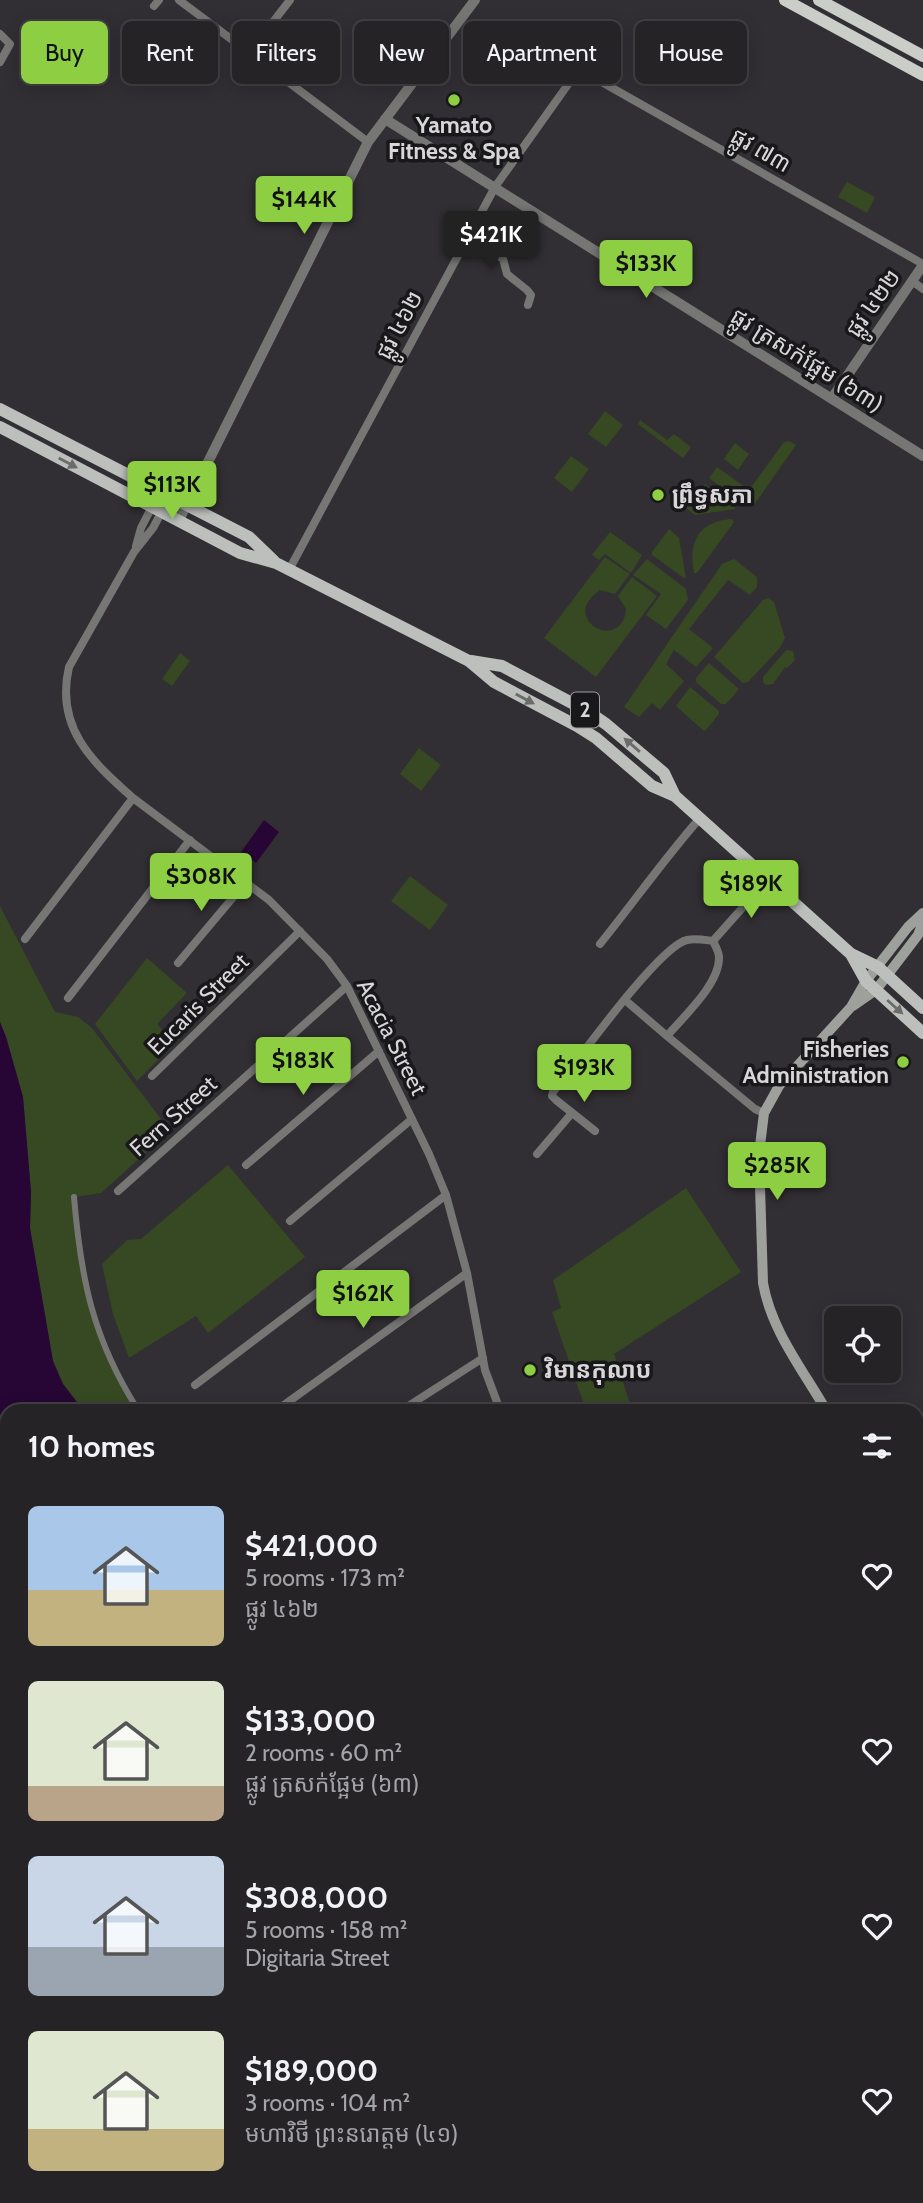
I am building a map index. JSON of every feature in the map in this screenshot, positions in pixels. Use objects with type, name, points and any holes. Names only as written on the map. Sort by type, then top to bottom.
[{"type":"highway","points":[[819,0],[923,57]]},
{"type":"highway","points":[[794,2],[923,75]]},
{"type":"main road","name":"2","points":[[0,408],[248,537],[289,570],[469,661],[494,682],[596,738],[652,786],[675,796],[768,879],[850,954],[871,986],[923,1032]]},
{"type":"main road","name":"2","points":[[0,427],[240,552],[276,562]]},
{"type":"main road","name":"2","points":[[469,661],[502,666],[587,711],[617,732],[664,773],[675,796]]},
{"type":"main road","points":[[883,971],[908,927],[923,914]]},
{"type":"main road","points":[[822,1404],[780,1333],[766,1298],[759,1154],[764,1113],[779,1086],[918,935],[923,922]]},
{"type":"main road","name":"2","points":[[850,954],[883,971],[923,1008]]},
{"type":"street","points":[[179,0],[232,40]]},
{"type":"street","points":[[274,21],[290,0]]},
{"type":"street","points":[[179,520],[368,142],[475,0]]},
{"type":"street","points":[[0,34],[10,44],[0,62]]},
{"type":"street","points":[[290,84],[368,142]]},
{"type":"street","name":"ផ្លូវ ៤៦២","points":[[289,570],[495,187],[568,84]]},
{"type":"street","name":"ផ្លូវ ៧៣","points":[[605,84],[923,264]]},
{"type":"street","name":"ផ្លូវ ត្រសក់ផ្អែម (៦៣)","points":[[385,118],[923,456]]},
{"type":"street","points":[[470,233],[503,260],[508,274],[531,295],[528,305]]},
{"type":"street","name":"ផ្លូវ ៤២២","points":[[832,398],[923,264]]},
{"type":"street","points":[[912,281],[923,289]]},
{"type":"street","name":"Acacia Street","points":[[165,493],[69,667],[65,684],[66,705],[73,727],[99,767],[133,798],[269,900],[327,959],[347,986],[446,1195],[467,1273],[483,1358],[498,1404]]},
{"type":"street","points":[[25,939],[133,798]]},
{"type":"street","points":[[600,944],[700,818]]},
{"type":"street","points":[[68,998],[190,840]]},
{"type":"street","points":[[713,942],[768,879]]},
{"type":"street","points":[[178,963],[246,882]]},
{"type":"street","name":"Eucaris Street","points":[[152,1076],[300,931]]},
{"type":"street","points":[[595,1131],[556,1100],[552,1096],[553,1093],[650,969],[673,946],[686,940],[713,942]]},
{"type":"street","points":[[667,1036],[712,982],[718,968],[719,955],[713,942]]},
{"type":"street","name":"Fern Street","points":[[118,1191],[347,986]]},
{"type":"street","points":[[625,1000],[755,1109],[764,1113]]},
{"type":"street","points":[[246,1165],[379,1051]]},
{"type":"street","points":[[537,1154],[572,1113]]},
{"type":"street","points":[[290,1221],[412,1119]]},
{"type":"street","points":[[195,1385],[446,1195]]},
{"type":"street","points":[[74,1197],[85,1284],[95,1322],[113,1367],[135,1404]]},
{"type":"street","points":[[285,1404],[467,1273]]},
{"type":"street","points":[[411,1404],[483,1358]]},
{"type":"green space","points":[[847,182],[875,197],[867,213],[838,197]]},
{"type":"green space","points":[[605,411],[623,425],[606,447],[588,434]]},
{"type":"green space","points":[[640,420],[667,440],[674,434],[691,447],[683,458],[638,424]]},
{"type":"green space","points":[[789,441],[796,445],[754,505],[747,506],[709,478],[717,467],[749,490],[784,442]]},
{"type":"green space","points":[[735,443],[749,454],[738,470],[724,459]]},
{"type":"green space","points":[[571,456],[589,469],[572,492],[554,478]]},
{"type":"green space","points":[[705,484],[735,509],[695,515],[685,507]]},
{"type":"green space","points":[[732,519],[734,522],[697,573],[694,573],[693,552],[698,536],[711,524]]},
{"type":"green space","points":[[669,529],[679,538],[686,578],[652,555]]},
{"type":"green space","points":[[610,532],[642,555],[631,573],[605,554],[599,560],[592,555]]},
{"type":"green space","points":[[605,557],[630,574],[615,594],[600,590],[589,601],[585,612],[588,621],[595,627],[614,629],[622,622],[626,609],[618,596],[632,577],[657,596],[596,677],[544,638]]},
{"type":"green space","points":[[647,559],[686,589],[688,600],[666,629],[646,615],[661,594],[633,575]]},
{"type":"green space","points":[[734,559],[757,577],[757,587],[750,595],[728,580],[689,629],[713,648],[696,667],[674,650],[666,664],[684,681],[660,710],[652,703],[639,717],[624,707],[722,564]]},
{"type":"green space","points":[[768,598],[774,602],[785,638],[779,649],[748,682],[743,683],[714,657],[763,600]]},
{"type":"green space","points":[[786,650],[793,651],[795,660],[785,667],[773,684],[766,685],[763,677]]},
{"type":"green space","points":[[180,653],[190,661],[172,686],[162,679]]},
{"type":"green space","points":[[709,663],[739,689],[726,704],[721,704],[696,682],[696,678]]},
{"type":"green space","points":[[690,687],[719,711],[704,731],[676,706]]},
{"type":"green space","points":[[419,748],[441,765],[421,791],[400,774]]},
{"type":"green space","points":[[410,876],[448,905],[430,930],[391,901]]},
{"type":"green space","points":[[0,906],[55,1012],[78,1017],[92,1028],[170,1131],[101,1193],[75,1197],[78,1239],[95,1322],[135,1404],[78,1404],[63,1384],[53,1362],[30,1228],[31,1192],[23,1097],[0,1022]]},
{"type":"green space","points":[[147,958],[187,993],[157,1024],[175,1043],[137,1081],[95,1024]]},
{"type":"green space","points":[[228,1165],[305,1257],[208,1333],[196,1316],[129,1358],[113,1314],[102,1264],[127,1240],[141,1239]]},
{"type":"green space","points":[[686,1188],[741,1272],[614,1354],[630,1404],[584,1404],[552,1312],[561,1308],[553,1280]]},
{"type":"shaded area","points":[[264,820],[279,832],[256,863],[241,852]]},
{"type":"shaded area","points":[[0,1022],[23,1097],[31,1192],[30,1228],[53,1361],[63,1384],[78,1404],[0,1404]]},
{"type":"place","name":"Yamato Fitness & Spa","points":[[454,100]]},
{"type":"place","name":"ព្រឹទ្ធសភា","points":[[658,495]]},
{"type":"place","name":"Fisheries Administration","points":[[903,1062]]},
{"type":"place","name":"វិមានកុលាប","points":[[530,1370]]}]
